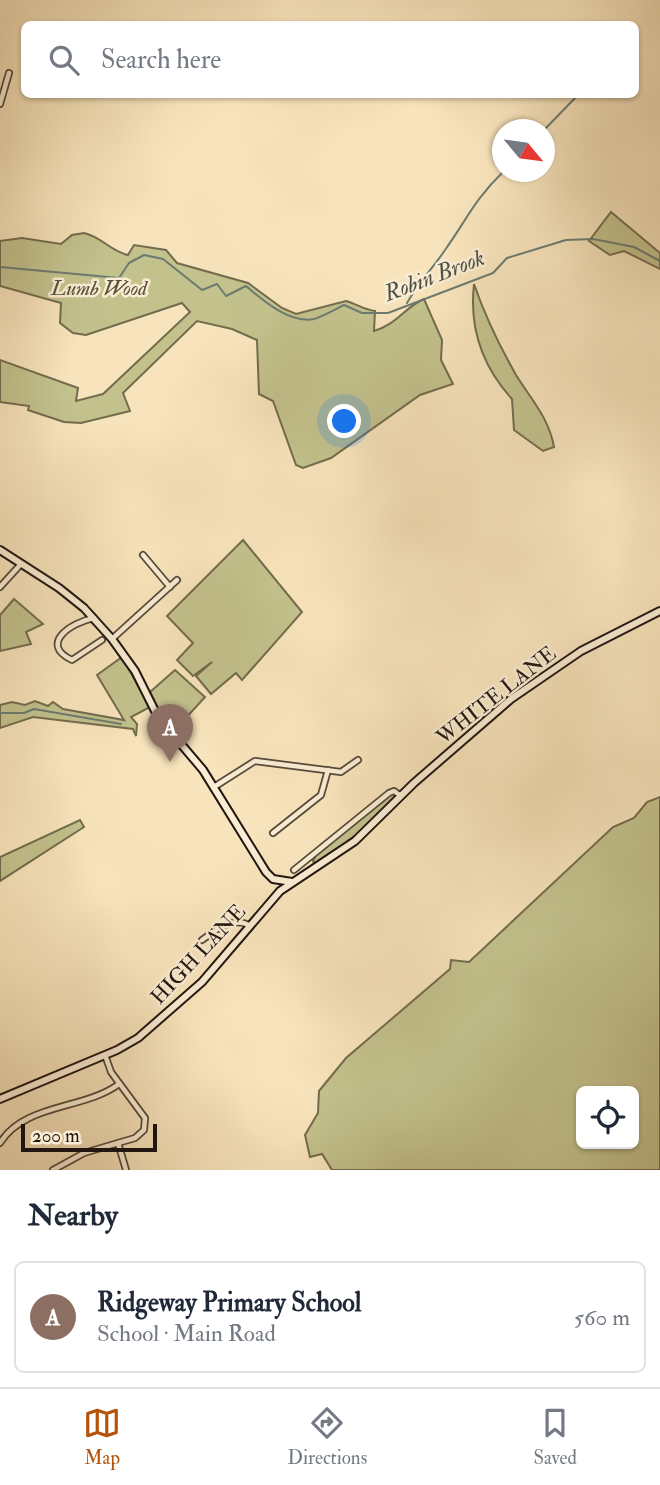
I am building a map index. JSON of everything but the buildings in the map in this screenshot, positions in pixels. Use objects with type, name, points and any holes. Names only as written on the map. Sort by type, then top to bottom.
[{"type":"main road","points":[[0,550],[59,588],[94,618],[112,639],[135,671],[164,724],[214,787],[273,879],[274,897]]},
{"type":"main road","name":"WHITE LANE","points":[[369,828],[401,796],[545,674],[581,651],[660,611]]},
{"type":"main road","name":"HIGH LANE","points":[[0,1099],[105,1055],[138,1038],[189,995],[274,897],[292,882],[326,862],[369,828]]},
{"type":"main road","points":[[273,879],[292,882]]},
{"type":"street","points":[[0,104],[9,73]]},
{"type":"street","points":[[143,555],[170,587]]},
{"type":"street","points":[[0,587],[21,564]]},
{"type":"street","points":[[112,639],[177,580]]},
{"type":"street","points":[[94,618],[78,621],[66,628],[58,639],[58,645],[68,663],[102,640]]},
{"type":"street","points":[[214,787],[255,761],[345,771],[358,760]]},
{"type":"street","points":[[273,833],[321,795],[328,770]]},
{"type":"street","points":[[294,870],[389,793],[394,791],[401,796]]},
{"type":"street","points":[[202,940],[227,923],[241,922],[249,925]]},
{"type":"street","points":[[53,1170],[84,1153],[139,1136],[146,1122],[119,1084],[105,1055]]},
{"type":"street","points":[[0,1143],[8,1132],[26,1120],[105,1094],[119,1084]]},
{"type":"street","points":[[118,1143],[126,1170]]},
{"type":"green space","points":[[611,212],[660,253],[660,269],[624,251],[610,255],[589,241]]},
{"type":"green space","name":"Lumb Wood","points":[[84,233],[128,255],[134,245],[166,250],[177,263],[248,283],[282,308],[296,314],[350,302],[375,311],[374,331],[388,325],[424,299],[442,340],[441,360],[453,384],[420,395],[331,458],[303,468],[296,465],[273,401],[259,394],[257,340],[232,329],[197,321],[123,393],[130,411],[81,423],[64,422],[28,410],[29,406],[0,402],[0,360],[78,388],[76,401],[103,394],[190,312],[182,303],[86,335],[73,333],[60,323],[61,303],[0,286],[0,241],[22,238],[61,244],[72,235]]},
{"type":"green space","points":[[474,284],[504,353],[544,418],[554,447],[543,451],[514,430],[512,399],[485,360],[480,346],[474,316]]},
{"type":"green space","points":[[243,540],[302,612],[242,680],[236,673],[211,694],[196,676],[212,662],[193,676],[177,660],[193,643],[167,616]]},
{"type":"green space","points":[[14,599],[43,624],[26,632],[31,644],[0,651],[0,615]]},
{"type":"green space","points":[[122,657],[150,707],[131,717],[137,724],[136,736],[133,729],[33,717],[0,728],[0,705],[12,702],[25,705],[35,701],[48,706],[53,702],[63,709],[124,720],[97,675]]},
{"type":"green space","points":[[175,670],[205,697],[176,729],[161,717],[150,692]]},
{"type":"green space","points":[[390,794],[397,796],[360,832],[315,865],[313,861],[316,855]]},
{"type":"green space","points":[[660,797],[660,1170],[332,1170],[322,1154],[310,1157],[305,1135],[318,1113],[319,1091],[346,1058],[450,969],[451,960],[469,962],[613,827],[634,818],[647,802]]},
{"type":"green space","points":[[80,820],[84,827],[0,881],[0,857]]},
{"type":"waterway","points":[[555,119],[575,98]]},
{"type":"waterway","points":[[407,303],[493,182]]},
{"type":"waterway","name":"Robin Brook","points":[[0,267],[119,278],[129,263],[144,255],[163,259],[202,290],[217,284],[226,296],[246,286],[277,310],[305,320],[318,318],[344,305],[362,313],[388,313],[493,273],[507,258],[566,240],[593,239],[634,247],[660,261]]},
{"type":"waterway","points":[[0,713],[24,713],[34,709],[121,724]]},
{"type":"place","name":"Ridgeway Primary School","points":[[170,762]]}]
